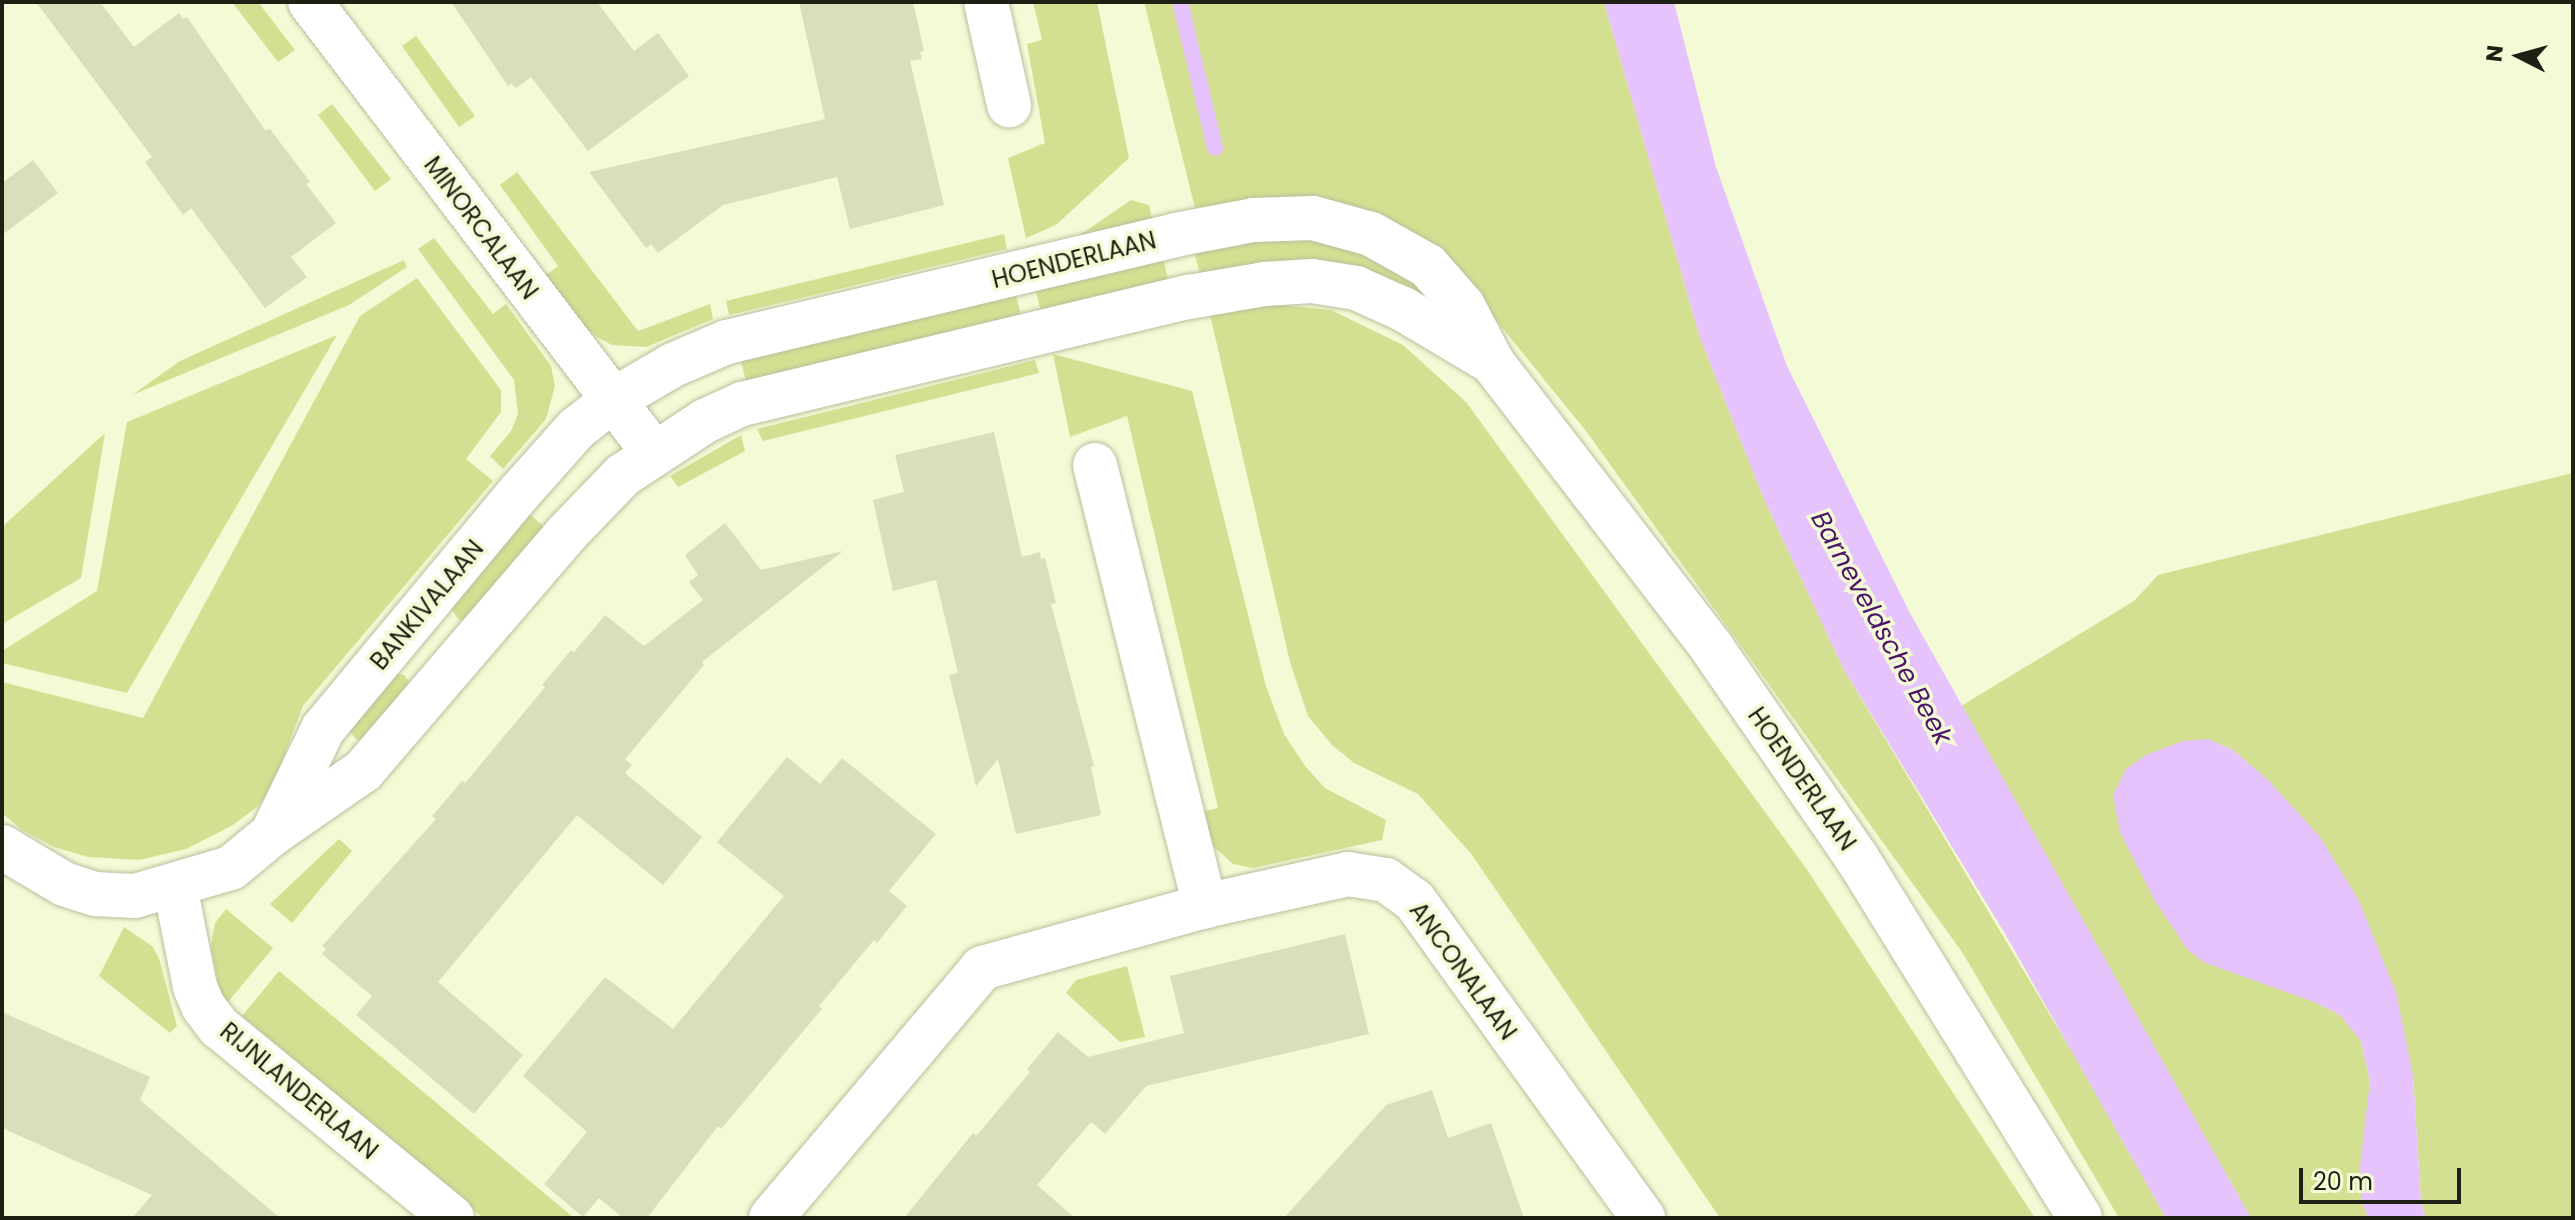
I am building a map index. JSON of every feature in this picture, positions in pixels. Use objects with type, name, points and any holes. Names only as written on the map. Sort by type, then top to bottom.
[{"type":"street","name":"MINORCALAAN","points":[[310,2],[654,453]]},
{"type":"street","points":[[986,2],[1009,105]]},
{"type":"street","name":"HOENDERLAAN","points":[[613,400],[673,365],[727,342],[1175,235],[1254,220],[1313,218],[1371,234],[1428,266],[1463,306],[1492,362],[1712,648],[1857,858],[2080,1218]]},
{"type":"street","name":"HOENDERLAAN","points":[[654,453],[742,404],[1189,297],[1264,284],[1312,281],[1356,288],[1403,309],[1492,362]]},
{"type":"street","name":"BANKIVALAAN","points":[[272,834],[323,729],[528,482],[576,429],[613,400]]},
{"type":"street","name":"BANKIVALAAN","points":[[175,886],[231,868],[272,834],[363,771],[566,534],[623,475],[654,453]]},
{"type":"street","points":[[1095,465],[1205,906]]},
{"type":"street","points":[[2,847],[64,884],[95,894],[135,896],[175,886]]},
{"type":"street","name":"ANCONALAAN","points":[[771,1218],[982,968],[1205,906],[1348,874],[1386,880],[1414,900],[1643,1218]]},
{"type":"street","name":"RIJNLANDERLAAN","points":[[175,886],[195,987],[203,1006],[219,1027],[452,1218]]},
{"type":"green space","points":[[232,2],[258,2],[295,50],[278,62]]},
{"type":"green space","points":[[1033,2],[1097,2],[1129,158],[1056,225],[1026,238],[1008,158],[1045,143],[1027,44],[1042,40]]},
{"type":"green space","points":[[1144,2],[1604,2],[1700,338],[1764,499],[1843,668],[2071,1050],[2166,1218],[2119,1218],[1962,952],[1586,431],[1495,319],[1313,197],[1260,198],[1195,208]]},
{"type":"green space","points":[[416,36],[475,116],[459,127],[402,46]]},
{"type":"green space","points":[[332,104],[391,179],[375,191],[318,115]]},
{"type":"green space","points":[[517,172],[638,331],[710,304],[713,319],[646,347],[612,345],[597,337],[582,324],[546,275],[558,266],[500,185]]},
{"type":"green space","points":[[1131,200],[1149,205],[1153,223],[1074,239]]},
{"type":"green space","points":[[1004,234],[1007,249],[729,315],[726,301]]},
{"type":"green space","points":[[1312,237],[1366,252],[1421,281],[1450,307],[1201,278],[1193,247]]},
{"type":"green space","points":[[434,238],[493,314],[506,304],[551,366],[555,386],[546,419],[503,469],[490,456],[511,431],[518,414],[514,380],[418,249]]},
{"type":"green space","points":[[1162,253],[1169,285],[1042,315],[1034,284]]},
{"type":"green space","points":[[404,260],[407,267],[349,305],[132,395],[180,361]]},
{"type":"green space","points":[[417,278],[501,390],[501,412],[466,459],[493,481],[303,706],[271,790],[257,807],[233,825],[186,849],[139,860],[88,857],[54,847],[22,830],[2,813],[2,682],[143,718],[360,316]]},
{"type":"green space","points":[[1015,291],[1022,320],[747,385],[740,357]]},
{"type":"green space","points":[[1271,304],[1331,310],[1403,345],[1466,402],[1808,871],[2035,1218],[1720,1218],[1472,855],[1418,794],[1354,763],[1332,745],[1308,716],[1290,662],[1209,310]]},
{"type":"green space","points":[[337,335],[127,693],[2,663],[2,651],[97,591],[127,422]]},
{"type":"green space","points":[[1053,354],[1192,391],[1266,686],[1284,734],[1305,766],[1325,788],[1386,820],[1382,840],[1253,868],[1233,864],[1212,845],[1202,812],[1218,808],[1127,416],[1070,437]]},
{"type":"green space","points":[[1035,360],[1039,373],[763,441],[757,429]]},
{"type":"green space","points":[[105,433],[81,578],[2,624],[2,527]]},
{"type":"green space","points":[[741,435],[745,451],[678,487],[670,476]]},
{"type":"green space","points":[[2573,473],[2573,1218],[2426,1218],[2421,1201],[2413,1075],[2268,780],[2233,750],[2208,739],[2314,1002],[2340,1015],[2361,1041],[2370,1082],[2361,1198],[2368,1218],[2251,1218],[1961,706],[2134,601],[2158,575]]},
{"type":"green space","points":[[525,510],[550,532],[467,621],[458,619],[448,604]]},
{"type":"green space","points":[[394,673],[404,675],[410,683],[360,740],[356,739],[347,728]]},
{"type":"green space","points":[[339,839],[352,851],[292,923],[270,904]]},
{"type":"green space","points":[[226,909],[273,948],[227,1003],[220,993],[211,945],[215,923]]},
{"type":"green space","points":[[124,927],[152,946],[159,958],[177,1026],[170,1033],[99,976]]},
{"type":"green space","points":[[1127,966],[1145,1037],[1120,1042],[1066,993],[1076,980]]},
{"type":"green space","points":[[279,971],[574,1218],[483,1218],[242,1016]]},
{"type":"water","name":"Barneveldsche Beek","points":[[1604,2],[1674,2],[1716,167],[1787,366],[1911,615],[2251,1218],[2166,1218],[2004,932],[1843,668],[1764,499],[1700,338]]},
{"type":"water","points":[[2208,739],[2233,750],[2268,780],[2320,837],[2358,899],[2396,992],[2413,1075],[2421,1201],[2426,1218],[2368,1218],[2361,1198],[2360,1165],[2370,1082],[2361,1041],[2340,1015],[2314,1002],[2203,962],[2188,950],[2155,901],[2120,832],[2113,795],[2126,769],[2146,755],[2183,741]]},
{"type":"building","points":[[36,2],[100,2],[134,47],[179,13],[183,19],[187,17],[265,130],[270,129],[336,223],[291,257],[307,277],[265,308],[191,208],[183,215],[145,162],[152,157]]},
{"type":"building","points":[[451,2],[597,2],[634,51],[658,33],[689,76],[588,151],[531,77],[516,88],[511,83],[508,86]]},
{"type":"building","points":[[799,2],[913,2],[924,51],[920,52],[922,59],[910,61],[944,205],[850,229],[837,177],[723,205],[658,253],[651,244],[646,248],[589,172],[825,119]]},
{"type":"building","points":[[33,160],[58,193],[2,235],[2,183]]},
{"type":"building","points":[[994,432],[1022,557],[1040,552],[1041,559],[1045,558],[1056,603],[1051,604],[1094,766],[1091,767],[1101,815],[1016,834],[998,759],[976,786],[949,675],[958,673],[936,580],[893,591],[873,500],[904,492],[895,455]]},
{"type":"building","points":[[725,523],[761,570],[843,551],[702,662],[704,665],[625,759],[632,765],[625,773],[702,837],[663,885],[577,815],[438,982],[523,1055],[474,1114],[356,1015],[372,996],[322,954],[326,949],[322,946],[436,819],[432,816],[462,781],[465,783],[545,687],[542,685],[571,650],[574,652],[605,615],[644,646],[703,600],[689,582],[698,575],[685,555]]},
{"type":"building","points":[[787,757],[820,784],[842,758],[936,834],[889,891],[907,906],[877,943],[874,940],[819,1006],[822,1009],[721,1129],[718,1126],[647,1218],[623,1218],[599,1198],[583,1217],[544,1184],[587,1132],[523,1076],[605,977],[673,1029],[784,896],[717,842]]},
{"type":"building","points":[[1345,934],[1369,1034],[1146,1086],[1105,1134],[1091,1122],[1037,1185],[1075,1218],[904,1218],[973,1133],[977,1135],[1030,1072],[1027,1069],[1058,1032],[1088,1057],[1184,1033],[1170,976]]},
{"type":"building","points":[[2,1012],[150,1077],[140,1100],[280,1218],[132,1218],[152,1195],[2,1128]]},
{"type":"building","points":[[1432,1090],[1448,1138],[1491,1123],[1524,1218],[1284,1218],[1386,1105]]},
{"type":"waterway","points":[[1180,2],[1215,148]]}]
